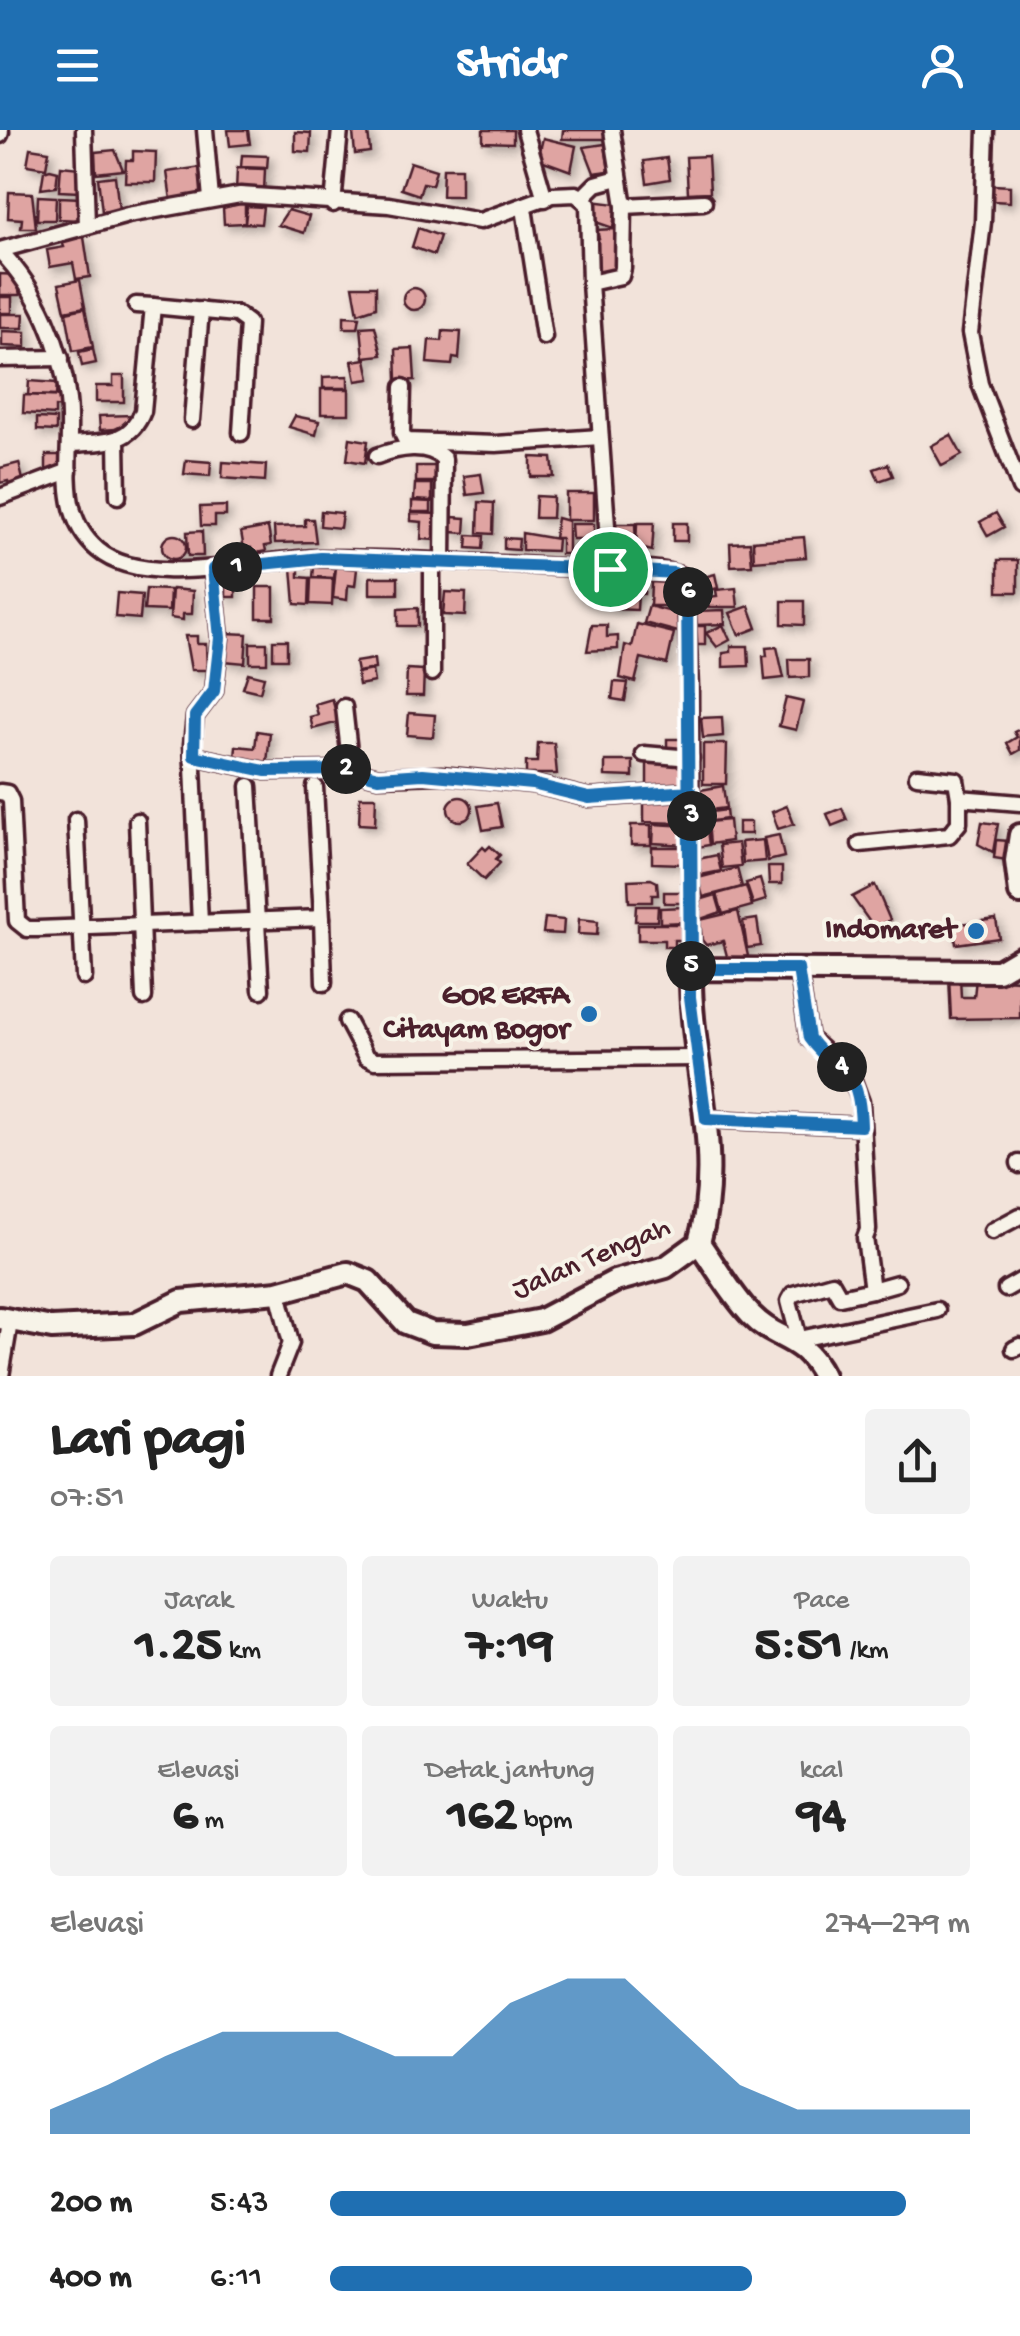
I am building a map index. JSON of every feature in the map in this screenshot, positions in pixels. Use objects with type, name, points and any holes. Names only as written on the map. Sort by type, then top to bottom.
[{"type":"main road","points":[[1020,835],[1016,861],[1020,893]]},
{"type":"main road","points":[[823,1376],[797,1339],[752,1316],[699,1243],[709,1184],[706,1119],[696,1058],[692,969],[998,971],[1020,958]]},
{"type":"main road","name":"Jalan Tengah","points":[[5,1320],[52,1328],[134,1324],[182,1301],[207,1295],[278,1292],[359,1274],[406,1324],[432,1334],[468,1334],[541,1320],[615,1281],[666,1267],[699,1243]]},
{"type":"street","points":[[84,130],[87,226]]},
{"type":"street","points":[[205,130],[210,199]]},
{"type":"street","points":[[333,204],[340,130]]},
{"type":"street","points":[[525,130],[545,198]]},
{"type":"street","points":[[590,283],[622,276],[624,206],[612,130]]},
{"type":"street","points":[[986,130],[983,222],[970,333],[980,384],[1020,488]]},
{"type":"street","points":[[584,196],[596,184],[618,178]]},
{"type":"street","points":[[584,196],[545,198],[480,221],[390,205],[240,195],[87,226],[0,250],[22,274],[61,358],[70,444],[70,509],[83,534],[101,554],[129,565],[213,569],[321,558],[610,569],[674,573],[685,578],[692,969]]},
{"type":"street","points":[[584,196],[590,214],[590,283],[610,569]]},
{"type":"street","points":[[624,206],[704,202]]},
{"type":"street","points":[[524,208],[544,337]]},
{"type":"street","points":[[136,305],[236,314],[248,322],[241,433]]},
{"type":"street","points":[[70,444],[117,440],[138,426],[143,411],[153,306]]},
{"type":"street","points":[[192,420],[200,310]]},
{"type":"street","points":[[0,360],[61,358]]},
{"type":"street","points":[[403,387],[403,438],[417,444],[496,444],[600,437]]},
{"type":"street","points":[[117,440],[118,496]]},
{"type":"street","points":[[376,456],[413,448],[436,452],[444,459],[432,673]]},
{"type":"street","points":[[0,497],[69,472]]},
{"type":"street","points":[[200,924],[195,716],[214,691],[220,638],[213,569]]},
{"type":"street","points":[[344,708],[351,770]]},
{"type":"street","points":[[644,754],[690,758]]},
{"type":"street","points":[[194,756],[265,771],[351,770],[378,777],[423,774],[532,784],[589,798],[691,791]]},
{"type":"street","points":[[860,844],[949,835],[959,823],[959,786],[951,777],[917,776]]},
{"type":"street","points":[[250,786],[260,990]]},
{"type":"street","points":[[315,786],[324,983]]},
{"type":"street","points":[[0,792],[7,792],[10,801],[18,924],[27,929],[322,918]]},
{"type":"street","points":[[958,798],[1020,804]]},
{"type":"street","points":[[76,820],[84,977]]},
{"type":"street","points":[[137,821],[144,997]]},
{"type":"street","points":[[798,969],[809,1038],[852,1075],[860,1102],[872,1290]]},
{"type":"street","points":[[347,1021],[366,1057],[375,1061],[696,1058]]},
{"type":"street","points":[[706,1119],[861,1126]]},
{"type":"street","points":[[992,1231],[1020,1216]]},
{"type":"street","points":[[897,1284],[840,1297],[832,1283],[826,1283],[793,1294],[790,1301],[797,1339],[937,1310]]},
{"type":"street","points":[[278,1292],[291,1343],[278,1376]]},
{"type":"street","points":[[1,1376],[5,1320]]},
{"type":"building","points":[[228,130],[248,130],[250,144],[230,146]]},
{"type":"building","points":[[483,130],[513,130],[513,143],[483,142]]},
{"type":"building","points":[[563,130],[604,130],[606,139],[562,139]]},
{"type":"building","points":[[368,131],[370,152],[355,154],[353,133]]},
{"type":"building","points":[[295,132],[311,133],[310,152],[295,151]]},
{"type":"building","points":[[543,138],[576,146],[571,171],[538,159]]},
{"type":"building","points":[[605,144],[609,171],[594,173],[584,147]]},
{"type":"building","points":[[30,148],[49,151],[46,168],[27,165]]},
{"type":"building","points":[[115,150],[123,170],[96,173],[95,152]]},
{"type":"building","points":[[133,151],[156,152],[155,182],[125,182],[126,160],[133,160]]},
{"type":"building","points":[[242,155],[268,156],[267,168],[241,167]]},
{"type":"building","points":[[708,156],[710,192],[688,193],[686,157]]},
{"type":"building","points":[[667,158],[670,179],[647,183],[644,161]]},
{"type":"building","points":[[410,162],[436,170],[432,185],[423,183],[419,195],[401,189]]},
{"type":"building","points":[[61,166],[80,168],[79,192],[59,191]]},
{"type":"building","points":[[202,167],[206,195],[171,200],[167,172]]},
{"type":"building","points":[[237,168],[265,169],[264,192],[236,191]]},
{"type":"building","points":[[443,168],[461,168],[461,196],[442,196]]},
{"type":"building","points":[[44,171],[58,171],[56,187],[41,189]]},
{"type":"building","points":[[115,176],[119,210],[102,212],[98,178]]},
{"type":"building","points":[[993,185],[1010,186],[1010,202],[993,201]]},
{"type":"building","points":[[9,192],[32,193],[36,228],[21,228],[22,219],[8,218]]},
{"type":"building","points":[[38,196],[56,197],[55,220],[37,220]]},
{"type":"building","points":[[59,197],[81,198],[80,220],[59,219]]},
{"type":"building","points":[[592,201],[616,204],[613,228],[590,220]]},
{"type":"building","points":[[245,202],[245,223],[224,224],[223,208]]},
{"type":"building","points":[[247,206],[263,207],[261,224],[245,223]]},
{"type":"building","points":[[288,210],[309,216],[304,233],[278,225]]},
{"type":"building","points":[[418,228],[440,236],[434,255],[412,247]]},
{"type":"building","points":[[614,229],[616,271],[593,272],[592,241],[599,238],[596,230]]},
{"type":"building","points":[[84,237],[90,277],[76,279],[73,263],[50,267],[47,250],[64,247],[62,241]]},
{"type":"building","points":[[0,274],[16,275],[20,295],[0,295]]},
{"type":"building","points":[[80,280],[85,307],[65,311],[59,284]]},
{"type":"building","points":[[353,286],[376,286],[376,307],[358,313]]},
{"type":"building","points":[[414,288],[422,291],[422,307],[414,310],[406,307],[403,299],[406,291]]},
{"type":"building","points":[[0,297],[12,297],[12,313],[0,313]]},
{"type":"building","points":[[85,308],[93,347],[73,351],[66,312]]},
{"type":"building","points":[[0,314],[24,314],[23,328],[0,328]]},
{"type":"building","points":[[344,316],[360,317],[358,328],[344,328]]},
{"type":"building","points":[[375,326],[382,355],[364,357],[361,327]]},
{"type":"building","points":[[2,331],[26,332],[26,347],[2,346]]},
{"type":"building","points":[[443,331],[461,332],[459,359],[453,358],[452,365],[427,363],[429,340],[442,341]]},
{"type":"building","points":[[413,348],[415,380],[397,381],[396,349]]},
{"type":"building","points":[[93,349],[96,363],[82,366],[79,352]]},
{"type":"building","points":[[366,359],[370,379],[356,381],[352,361]]},
{"type":"building","points":[[113,376],[124,376],[124,402],[96,402],[96,386],[113,386]]},
{"type":"building","points":[[348,376],[348,388],[323,388],[323,377]]},
{"type":"building","points":[[29,381],[57,383],[56,396],[28,395]]},
{"type":"building","points":[[321,389],[349,389],[349,414],[321,414]]},
{"type":"building","points":[[24,395],[67,397],[67,408],[55,407],[55,415],[23,413]]},
{"type":"building","points":[[133,415],[133,428],[100,430],[99,416]]},
{"type":"building","points":[[295,416],[319,421],[316,435],[289,427]]},
{"type":"building","points":[[37,418],[56,419],[56,431],[37,430]]},
{"type":"building","points":[[951,435],[962,455],[942,466],[931,446]]},
{"type":"building","points":[[350,438],[368,441],[365,463],[347,460]]},
{"type":"building","points":[[46,455],[60,455],[59,472],[46,471]]},
{"type":"building","points":[[531,457],[552,458],[554,477],[531,477]]},
{"type":"building","points":[[186,460],[211,462],[210,476],[184,474]]},
{"type":"building","points":[[223,462],[266,465],[265,481],[222,478]]},
{"type":"building","points":[[19,463],[24,484],[10,488],[8,481],[0,483],[0,468]]},
{"type":"building","points":[[888,464],[893,476],[879,481],[874,469]]},
{"type":"building","points":[[416,466],[437,466],[437,482],[416,482]]},
{"type":"building","points":[[481,474],[484,493],[467,495],[464,476]]},
{"type":"building","points":[[415,484],[432,484],[432,501],[414,500]]},
{"type":"building","points":[[566,493],[594,493],[594,520],[566,520]]},
{"type":"building","points":[[536,496],[553,497],[552,518],[535,518]]},
{"type":"building","points":[[412,501],[431,502],[431,512],[412,512]]},
{"type":"building","points":[[479,502],[494,503],[493,534],[478,533]]},
{"type":"building","points":[[226,506],[226,516],[215,516],[215,526],[201,526],[200,507]]},
{"type":"building","points":[[321,511],[342,513],[340,528],[320,526]]},
{"type":"building","points":[[411,513],[440,514],[435,540],[421,539],[422,522],[411,521]]},
{"type":"building","points":[[996,513],[1004,527],[988,536],[980,522]]},
{"type":"building","points":[[452,517],[466,518],[465,533],[451,532]]},
{"type":"building","points":[[557,518],[568,521],[568,554],[561,554],[561,538],[554,538]]},
{"type":"building","points":[[305,519],[313,519],[316,542],[275,543],[274,527],[305,526]]},
{"type":"building","points":[[637,523],[654,523],[652,551],[636,547]]},
{"type":"building","points":[[673,523],[687,523],[687,541],[673,541]]},
{"type":"building","points":[[571,524],[594,524],[594,539],[572,539]]},
{"type":"building","points":[[612,524],[635,524],[636,546],[613,546]]},
{"type":"building","points":[[268,527],[271,545],[265,546],[266,551],[252,554],[251,548],[244,549],[241,532]]},
{"type":"building","points":[[202,531],[203,556],[188,556],[187,532]]},
{"type":"building","points":[[522,533],[557,539],[556,551],[522,550]]},
{"type":"building","points":[[174,535],[183,538],[183,556],[174,559],[165,556],[162,547],[165,538]]},
{"type":"building","points":[[468,535],[484,536],[483,549],[467,548]]},
{"type":"building","points":[[804,537],[806,557],[754,561],[753,541]]},
{"type":"building","points":[[504,538],[519,539],[518,550],[504,549]]},
{"type":"building","points":[[586,541],[596,542],[598,560],[579,559]]},
{"type":"building","points":[[750,542],[752,565],[731,566],[730,543]]},
{"type":"building","points":[[998,560],[1018,560],[1018,592],[998,592]]},
{"type":"building","points":[[314,567],[335,568],[334,578],[313,577]]},
{"type":"building","points":[[336,567],[357,569],[355,586],[348,585],[347,600],[333,598]]},
{"type":"building","points":[[292,568],[299,568],[299,577],[310,578],[309,605],[295,604]]},
{"type":"building","points":[[715,574],[718,588],[699,593],[696,579]]},
{"type":"building","points":[[370,577],[398,577],[398,594],[370,594]]},
{"type":"building","points":[[582,577],[609,579],[608,597],[581,595]]},
{"type":"building","points":[[311,578],[333,579],[332,605],[310,604]]},
{"type":"building","points":[[614,579],[645,580],[644,594],[614,593]]},
{"type":"building","points":[[226,581],[236,581],[236,597],[226,597]]},
{"type":"building","points":[[651,582],[668,583],[667,606],[650,606]]},
{"type":"building","points":[[669,583],[685,584],[684,611],[668,610]]},
{"type":"building","points":[[257,587],[274,587],[274,618],[257,618]]},
{"type":"building","points":[[736,588],[738,607],[708,607],[708,597],[717,596],[716,590]]},
{"type":"building","points":[[146,589],[170,590],[169,611],[144,610]]},
{"type":"building","points":[[172,589],[193,591],[192,614],[183,614],[183,620],[170,618]]},
{"type":"building","points":[[445,592],[466,593],[465,616],[443,615]]},
{"type":"building","points":[[117,593],[142,595],[140,619],[115,617]]},
{"type":"building","points":[[614,594],[638,594],[637,610],[613,609]]},
{"type":"building","points":[[782,601],[804,601],[804,625],[782,624]]},
{"type":"building","points":[[649,606],[687,616],[682,633],[644,623]]},
{"type":"building","points":[[749,606],[757,628],[739,635],[730,613]]},
{"type":"building","points":[[418,608],[418,626],[398,626],[398,609]]},
{"type":"building","points":[[724,610],[725,624],[697,625],[696,611]]},
{"type":"building","points":[[637,624],[674,633],[667,664],[641,658],[635,682],[620,678],[625,645],[632,647]]},
{"type":"building","points":[[592,625],[607,625],[607,637],[618,636],[618,649],[587,651]]},
{"type":"building","points":[[723,625],[730,640],[717,647],[706,633]]},
{"type":"building","points":[[695,626],[705,626],[705,645],[695,645]]},
{"type":"building","points":[[226,633],[247,634],[245,663],[224,661]]},
{"type":"building","points":[[185,636],[197,636],[197,644],[206,644],[207,670],[191,670]]},
{"type":"building","points":[[273,640],[287,640],[287,659],[273,659]]},
{"type":"building","points":[[250,643],[267,643],[267,663],[250,663]]},
{"type":"building","points":[[731,646],[748,646],[749,666],[723,667],[723,653],[731,652]]},
{"type":"building","points":[[777,647],[784,678],[765,680],[763,656],[767,656],[766,648]]},
{"type":"building","points":[[374,659],[375,669],[357,672],[355,662]]},
{"type":"building","points":[[789,659],[809,659],[809,677],[790,678]]},
{"type":"building","points":[[407,669],[424,670],[423,696],[406,696]]},
{"type":"building","points":[[372,670],[374,682],[359,685],[357,673]]},
{"type":"building","points":[[248,673],[264,677],[260,692],[243,688]]},
{"type":"building","points":[[614,682],[628,683],[625,701],[612,699]]},
{"type":"building","points":[[786,698],[803,702],[796,730],[779,726]]},
{"type":"building","points":[[332,699],[339,722],[313,729],[310,717],[318,715],[315,704]]},
{"type":"building","points":[[409,713],[435,715],[433,737],[407,735]]},
{"type":"building","points":[[722,717],[723,736],[703,738],[701,718]]},
{"type":"building","points":[[1020,729],[1020,750],[1013,754],[1007,743],[1017,737],[1014,732]]},
{"type":"building","points":[[257,731],[270,733],[267,763],[235,759],[236,746],[255,748]]},
{"type":"building","points":[[667,739],[685,739],[685,752],[667,752]]},
{"type":"building","points":[[538,743],[554,743],[557,774],[526,774],[526,762],[537,762]]},
{"type":"building","points":[[703,744],[727,744],[726,784],[703,784]]},
{"type":"building","points":[[605,761],[633,761],[633,777],[605,776]]},
{"type":"building","points":[[647,761],[686,761],[686,788],[647,788]]},
{"type":"building","points":[[723,786],[726,808],[702,811],[697,807],[695,791]]},
{"type":"building","points":[[360,797],[376,797],[375,825],[359,824]]},
{"type":"building","points":[[460,797],[472,809],[460,821],[448,809]]},
{"type":"building","points":[[644,799],[682,800],[681,823],[644,822]]},
{"type":"building","points":[[497,803],[502,827],[483,830],[478,806]]},
{"type":"building","points":[[787,806],[794,824],[778,829],[772,812]]},
{"type":"building","points":[[842,808],[847,820],[832,826],[827,814]]},
{"type":"building","points":[[726,810],[727,819],[698,823],[697,814]]},
{"type":"building","points":[[729,820],[731,841],[710,844],[708,822]]},
{"type":"building","points":[[706,822],[709,845],[698,847],[695,824]]},
{"type":"building","points":[[738,822],[751,822],[751,834],[738,834]]},
{"type":"building","points":[[982,822],[998,824],[993,852],[978,844]]},
{"type":"building","points":[[654,824],[688,826],[687,845],[653,843]]},
{"type":"building","points":[[631,825],[651,825],[651,845],[631,845]]},
{"type":"building","points":[[779,835],[784,857],[768,861],[764,838]]},
{"type":"building","points":[[763,840],[765,861],[743,863],[741,842]]},
{"type":"building","points":[[996,840],[1009,841],[1007,860],[994,858]]},
{"type":"building","points":[[738,843],[741,866],[722,868],[719,845]]},
{"type":"building","points":[[490,846],[500,855],[496,859],[500,863],[484,880],[467,864],[483,847],[486,850]]},
{"type":"building","points":[[652,847],[685,847],[684,864],[652,863]]},
{"type":"building","points":[[717,855],[721,871],[701,875],[698,859]]},
{"type":"building","points":[[768,867],[782,867],[782,884],[769,884]]},
{"type":"building","points":[[737,868],[742,887],[703,897],[698,878]]},
{"type":"building","points":[[760,879],[766,900],[753,904],[746,883]]},
{"type":"building","points":[[628,880],[657,882],[658,895],[652,895],[652,902],[629,902]]},
{"type":"building","points":[[875,885],[890,920],[874,928],[852,897]]},
{"type":"building","points":[[746,886],[752,906],[723,914],[717,894]]},
{"type":"building","points":[[664,892],[684,892],[684,903],[664,903]]},
{"type":"building","points":[[716,895],[721,912],[701,919],[696,901]]},
{"type":"building","points":[[636,906],[658,906],[657,921],[635,921]]},
{"type":"building","points":[[686,907],[686,922],[660,923],[660,908]]},
{"type":"building","points":[[738,911],[748,956],[728,960],[723,941],[706,945],[702,940],[700,920]]},
{"type":"building","points":[[545,918],[564,920],[563,934],[543,933]]},
{"type":"building","points":[[579,919],[598,921],[597,935],[578,934]]},
{"type":"building","points":[[757,919],[761,946],[747,948],[743,921]]},
{"type":"building","name":"Indomaret","points":[[996,919],[999,938],[956,944],[953,925]]},
{"type":"building","points":[[638,924],[684,924],[684,940],[674,940],[674,947],[664,947],[664,940],[638,940]]},
{"type":"building","points":[[949,977],[960,977],[961,997],[974,997],[976,978],[1020,980],[1020,1018],[951,1019]]},
{"type":"place","name":"Indomaret","points":[[976,931]]},
{"type":"place","name":"GOR ERFA Citayam Bogor","points":[[589,1014]]},
{"type":"route","points":[[610,569],[321,558],[213,569],[220,638],[214,691],[195,716],[194,756],[226,766],[265,771],[351,770],[378,777],[423,774],[532,784],[589,798],[652,792],[691,791],[692,826],[692,969],[798,969],[809,1038],[852,1075],[860,1102],[861,1126],[706,1119],[690,997],[692,826],[687,583],[674,573],[610,569]]}]
